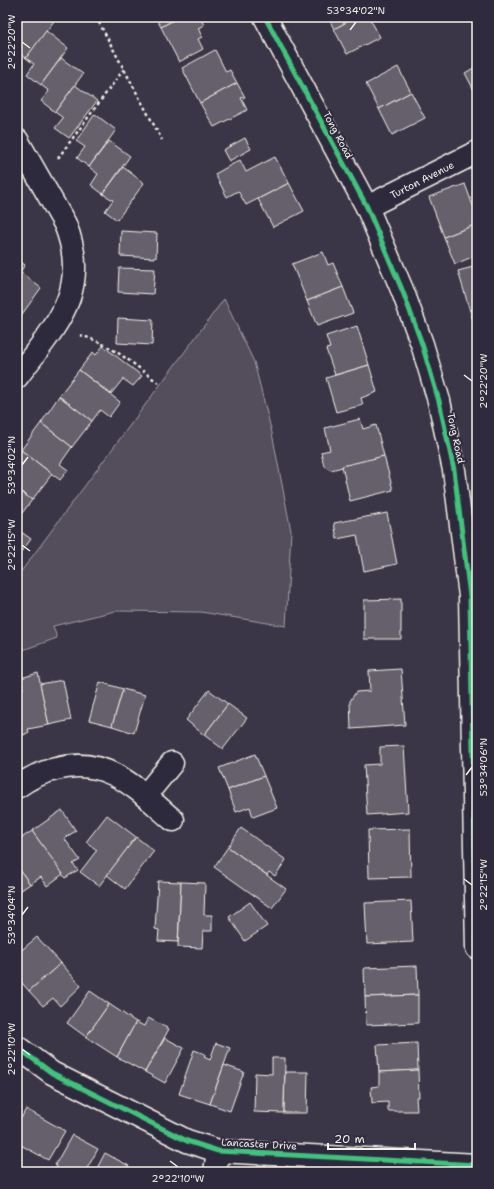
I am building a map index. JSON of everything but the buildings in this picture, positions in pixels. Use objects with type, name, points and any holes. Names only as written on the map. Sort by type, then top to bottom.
[{"type":"street","name":"Tong Road","points":[[265,17],[367,207],[403,292],[422,344],[439,401],[454,470],[470,596],[477,948]]},
{"type":"street","points":[[17,140],[65,224],[71,239],[74,259],[74,275],[71,294],[56,324],[17,377]]},
{"type":"street","name":"Turton Avenue","points":[[367,207],[477,152]]},
{"type":"street","points":[[145,796],[172,763]]},
{"type":"street","points":[[17,787],[46,771],[68,765],[87,765],[107,771],[122,778],[173,820]]},
{"type":"street","name":"Lancaster Drive","points":[[17,1047],[52,1073],[187,1141],[216,1162],[477,1165]]},
{"type":"path","points":[[96,17],[162,140]]},
{"type":"path","points":[[41,182],[124,69]]},
{"type":"path","points":[[56,324],[71,332],[97,340],[112,348],[160,385]]},
{"type":"shaded area","points":[[224,299],[254,362],[272,433],[291,531],[286,626],[201,612],[115,611],[53,626],[57,638],[17,652],[17,577]]},
{"type":"cycle path","points":[[265,17],[367,207],[403,292],[422,344],[439,401],[454,470],[470,596],[477,948]]},
{"type":"cycle path","points":[[17,1047],[52,1073],[187,1141],[218,1151],[477,1165]]}]
